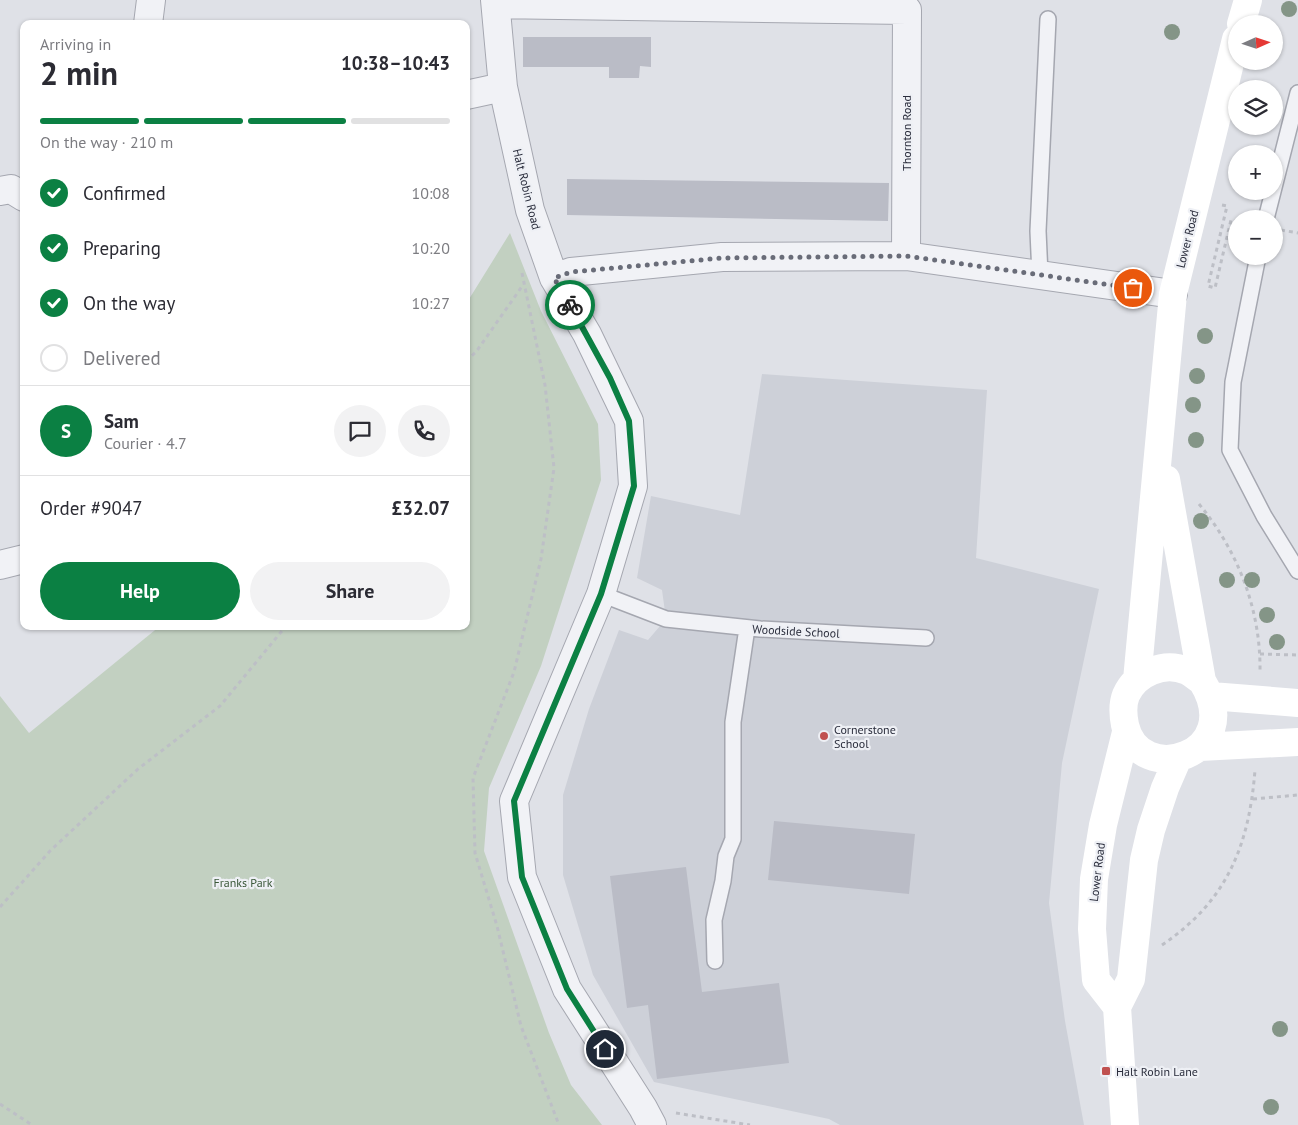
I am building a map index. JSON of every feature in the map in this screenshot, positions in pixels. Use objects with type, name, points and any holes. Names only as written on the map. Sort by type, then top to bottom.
[{"type":"main road","points":[[1244,15],[1248,0]]},
{"type":"main road","name":"Lower Road","points":[[1160,443],[1207,689],[1215,714],[1211,732],[1189,752],[1165,788],[1144,860],[1131,979],[1116,1008],[1096,980],[1092,921],[1094,879],[1103,825],[1126,732],[1122,713],[1126,695],[1137,680],[1173,294],[1228,70]]},
{"type":"main road","points":[[1137,680],[1151,670],[1170,667],[1186,670],[1207,689],[1298,703]]},
{"type":"main road","points":[[1126,732],[1135,746],[1152,757],[1166,760],[1189,752],[1298,742]]},
{"type":"main road","points":[[1116,1008],[1125,1125]]},
{"type":"street","points":[[148,20],[151,0]]},
{"type":"street","name":"Thornton Road","points":[[496,2],[907,10],[906,256]]},
{"type":"street","name":"Halt Robin Road","points":[[496,2],[503,87],[530,210],[554,278],[587,334],[629,421],[634,486],[601,594],[514,801],[522,877],[567,989],[648,1117]]},
{"type":"street","points":[[470,94],[503,87]]},
{"type":"street","points":[[0,191],[11,189],[20,195]]},
{"type":"street","points":[[554,278],[571,272],[722,258],[906,256],[1173,294]]},
{"type":"street","points":[[0,565],[20,560]]},
{"type":"lane","points":[[1040,275],[1038,231],[1048,19]]},
{"type":"lane","points":[[1268,210],[1298,93]]},
{"type":"lane","points":[[1256,265],[1234,382],[1230,450],[1264,516],[1298,572]]},
{"type":"lane","name":"Woodside School","points":[[601,594],[666,619],[747,628],[926,638]]},
{"type":"lane","points":[[715,961],[714,920],[723,881],[726,856],[733,831],[733,722],[747,628]]},
{"type":"path","points":[[1196,201],[1227,206],[1208,286],[1215,288],[1228,233]]},
{"type":"path","points":[[1283,230],[1298,233]]},
{"type":"path","points":[[521,267],[545,386],[554,468],[540,559],[514,672],[473,778],[475,853],[497,926],[521,1026],[559,1125]]},
{"type":"path","points":[[470,358],[524,284]]},
{"type":"path","points":[[1193,497],[1217,526],[1236,561],[1251,601],[1260,654],[1260,672]]},
{"type":"path","points":[[0,907],[51,850],[138,769],[220,706],[283,630]]},
{"type":"path","points":[[1260,654],[1298,655]]},
{"type":"path","points":[[1160,946],[1187,928],[1206,909],[1237,859],[1253,799],[1256,770]]},
{"type":"path","points":[[1253,799],[1298,795]]},
{"type":"path","points":[[0,1104],[32,1125]]},
{"type":"path","points":[[648,1117],[750,1125]]},
{"type":"shaded area","name":"Cornerstone School","points":[[762,374],[987,390],[976,558],[1099,589],[1062,763],[1049,903],[1065,1021],[1084,1125],[840,1125],[829,1119],[654,1082],[593,975],[563,875],[563,795],[589,709],[619,630],[648,640],[666,619],[662,590],[637,578],[651,496],[740,515]]},
{"type":"green space","name":"Franks Park","points":[[510,233],[541,311],[598,424],[601,480],[541,666],[489,788],[484,851],[549,1033],[571,1085],[602,1125],[0,1125],[0,696],[29,733],[155,630],[470,630],[470,298]]},
{"type":"building","points":[[523,37],[651,37],[651,67],[640,66],[639,78],[609,78],[609,67],[523,67]]},
{"type":"building","points":[[567,179],[889,183],[888,221],[567,215]]},
{"type":"building","points":[[774,821],[915,834],[909,894],[768,880]]},
{"type":"building","points":[[686,867],[702,992],[779,983],[789,1063],[657,1079],[648,1005],[627,1008],[610,876]]},
{"type":"way so far","points":[[570,305],[554,278],[571,272],[722,258],[906,256],[1133,288]]},
{"type":"place","name":"Cornerstone School","points":[[824,736]]},
{"type":"place","name":"Halt Robin Lane","points":[[1106,1071]]},
{"type":"route","points":[[570,305],[610,378],[629,421],[634,486],[601,594],[514,801],[522,877],[567,989],[605,1049]]}]
